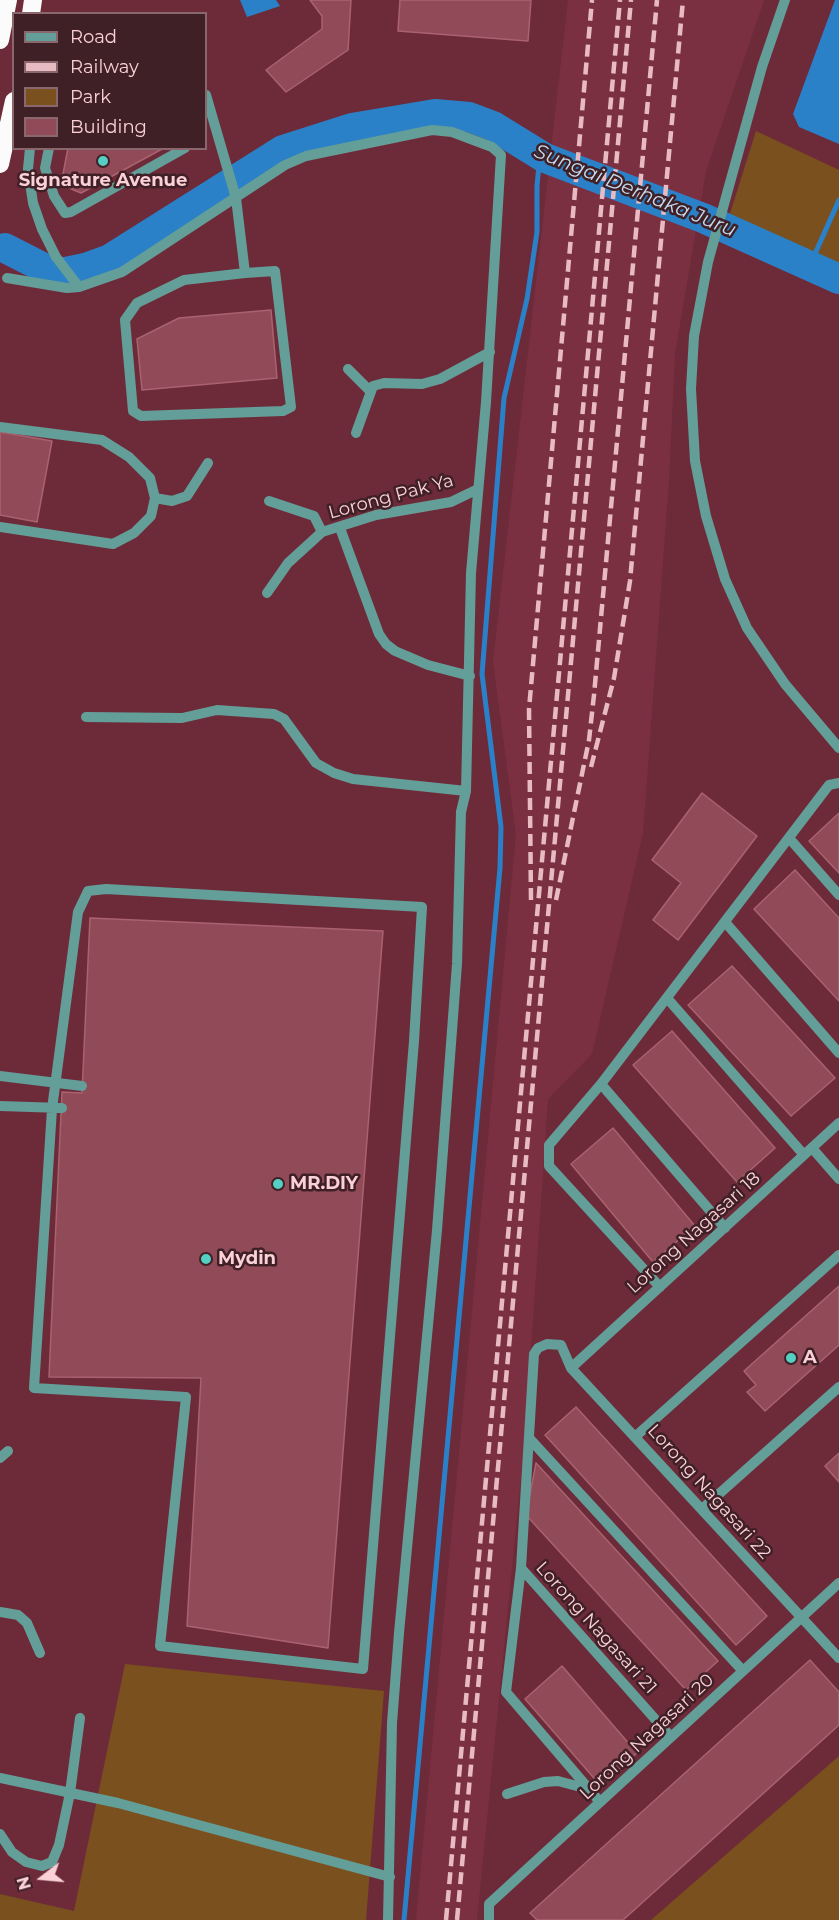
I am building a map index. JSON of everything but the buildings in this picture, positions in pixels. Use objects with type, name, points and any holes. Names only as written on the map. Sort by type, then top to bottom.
[{"type":"highway","points":[[0,40],[8,0]]},
{"type":"highway","points":[[2,155],[12,110]]},
{"type":"street","points":[[785,0],[762,67],[722,203],[708,262],[694,336],[691,388],[695,461],[706,516],[725,579],[747,628],[785,684],[839,748]]},
{"type":"street","points":[[207,101],[213,135],[236,198],[245,273]]},
{"type":"street","points":[[7,278],[67,288],[75,283],[122,272],[285,165],[306,156],[432,130],[452,132],[492,147],[501,155],[490,352],[471,573],[466,791],[461,812],[457,964],[437,1230],[392,1723],[388,1920]]},
{"type":"street","points":[[30,150],[28,169],[33,202],[42,229],[56,257],[75,283]]},
{"type":"street","points":[[49,150],[45,168],[54,196],[65,213],[71,212],[181,150]]},
{"type":"street","points":[[275,271],[291,407],[284,411],[141,416],[133,411],[124,320],[137,303],[184,280],[245,273],[275,271]]},
{"type":"street","points":[[356,433],[369,390],[373,386],[384,383],[422,384],[440,379],[490,352]]},
{"type":"street","points":[[348,369],[369,390]]},
{"type":"street","points":[[0,427],[102,440],[129,457],[150,478],[155,498],[151,516],[134,533],[113,544],[0,527]]},
{"type":"street","points":[[155,498],[172,501],[187,496],[208,463]]},
{"type":"street","name":"Lorong Pak Ya","points":[[267,593],[288,563],[322,532],[376,515],[451,502],[478,489]]},
{"type":"street","points":[[269,501],[314,516],[322,532]]},
{"type":"street","points":[[340,528],[379,634],[386,644],[395,651],[428,665],[470,676]]},
{"type":"street","points":[[86,717],[182,718],[218,710],[274,714],[284,719],[316,763],[334,773],[353,779],[466,791]]},
{"type":"street","points":[[660,1287],[549,1166],[549,1145],[601,1084],[829,785],[839,783]]},
{"type":"street","points":[[789,838],[839,895]]},
{"type":"street","points":[[106,889],[422,907],[413,1053],[363,1669],[160,1646],[186,1397],[34,1388],[57,1108],[57,1084],[78,912],[88,891],[106,889]]},
{"type":"street","points":[[725,922],[839,1053]]},
{"type":"street","points":[[667,998],[808,1152],[839,1179]]},
{"type":"street","points":[[0,1076],[82,1086]]},
{"type":"street","points":[[601,1084],[725,1228]]},
{"type":"street","points":[[0,1106],[57,1108]]},
{"type":"street","name":"Lorong Nagasari 18","points":[[571,1368],[839,1123]]},
{"type":"street","points":[[636,1436],[839,1255]]},
{"type":"street","name":"Lorong Nagasari 22","points":[[529,1438],[534,1354],[538,1348],[547,1344],[561,1345],[571,1368],[839,1658]]},
{"type":"street","points":[[702,1509],[839,1387]]},
{"type":"street","points":[[529,1438],[521,1568],[506,1692],[600,1802]]},
{"type":"street","points":[[529,1438],[743,1671]]},
{"type":"street","name":"Lorong Nagasari 21","points":[[521,1568],[671,1737]]},
{"type":"street","name":"Lorong Nagasari 20","points":[[489,1920],[489,1904],[802,1617],[837,1588]]},
{"type":"street","points":[[0,1612],[18,1615],[27,1623],[40,1653]]},
{"type":"street","points":[[0,1834],[12,1852],[26,1862],[42,1866],[52,1862],[59,1845],[70,1793],[80,1718]]},
{"type":"street","points":[[0,1778],[118,1803],[390,1877]]},
{"type":"street","points":[[507,1794],[544,1782],[558,1781],[588,1789]]},
{"type":"shaded area","points":[[568,0],[764,0],[706,171],[675,354],[669,480],[643,833],[592,1054],[548,1099],[525,1436],[477,1920],[416,1920],[516,834],[493,662]]},
{"type":"green space","points":[[756,131],[839,170],[839,270],[728,220]]},
{"type":"green space","points":[[125,1664],[384,1691],[366,1920],[0,1920],[0,1894],[74,1911]]},
{"type":"green space","points":[[839,1756],[839,1920],[651,1920]]},
{"type":"water","points":[[240,0],[276,0],[280,6],[247,17]]},
{"type":"water","points":[[835,0],[839,0],[839,144],[799,127],[793,114]]},
{"type":"waterway","name":"Sungai Derhaka Juru","points":[[5,248],[56,274],[85,268],[110,259],[283,150],[352,128],[435,114],[469,117],[493,126],[545,158],[703,218],[839,279]]},
{"type":"waterway","points":[[404,1920],[500,868],[501,827],[482,674],[504,398],[527,299],[537,232],[539,165],[545,158]]},
{"type":"waterway","points":[[810,265],[839,200]]},
{"type":"railway","points":[[531,900],[529,709],[592,0]]},
{"type":"railway","points":[[446,1920],[620,0]]},
{"type":"railway","points":[[457,1920],[631,0]]},
{"type":"railway","points":[[556,900],[589,740],[657,0]]},
{"type":"railway","points":[[591,767],[614,678],[630,581],[683,0]]},
{"type":"place","name":"Signature Avenue","points":[[103,161]]},
{"type":"place","name":"MR.DIY","points":[[278,1184]]},
{"type":"place","name":"Mydin","points":[[206,1259]]},
{"type":"place","name":"A","points":[[791,1358]]}]
